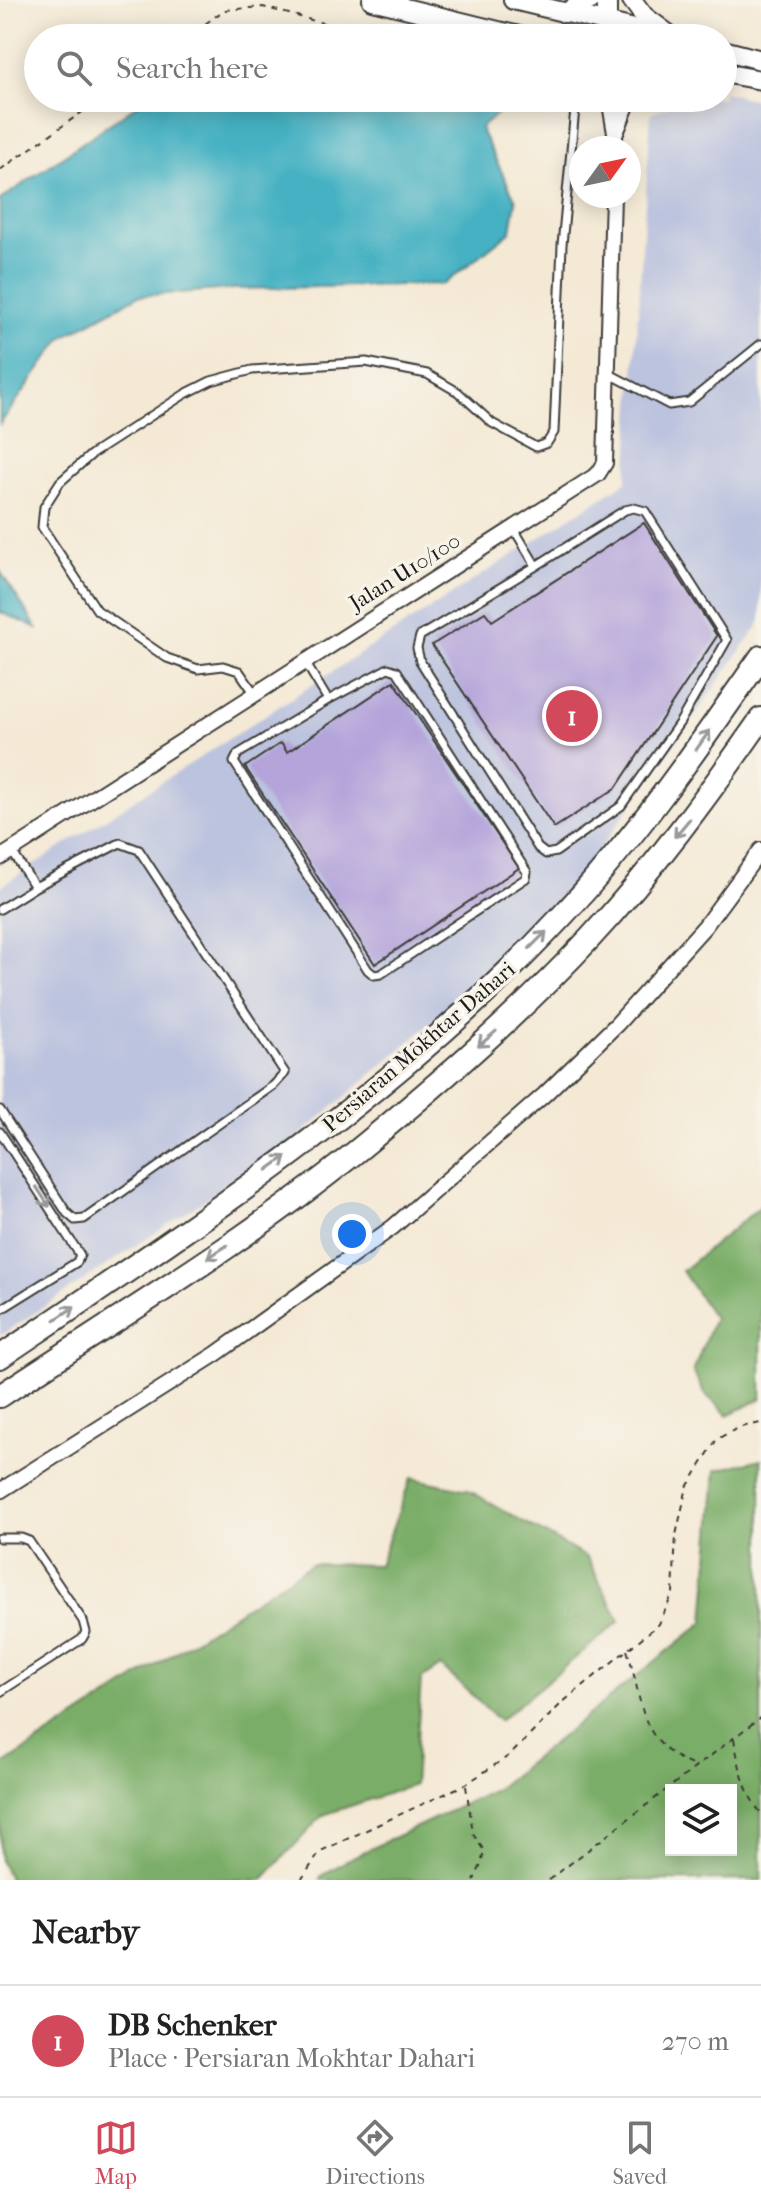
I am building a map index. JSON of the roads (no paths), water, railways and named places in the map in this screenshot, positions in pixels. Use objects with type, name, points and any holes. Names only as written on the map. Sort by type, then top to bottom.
[{"type":"main road","name":"Persiaran Mokhtar Dahari","points":[[0,1357],[344,1115],[475,1004],[563,916],[669,788],[761,657]]},
{"type":"main road","name":"Persiaran Mokhtar Dahari","points":[[0,1396],[253,1227],[366,1144],[495,1032],[590,938],[702,804],[761,719]]},
{"type":"street","points":[[372,0],[470,24]]},
{"type":"street","points":[[513,0],[564,13],[592,24]]},
{"type":"street","points":[[564,13],[591,0]]},
{"type":"street","points":[[607,0],[607,24]]},
{"type":"street","points":[[629,24],[630,0]]},
{"type":"street","points":[[630,0],[653,24]]},
{"type":"street","points":[[737,54],[761,60]]},
{"type":"street","points":[[737,76],[761,80]]},
{"type":"street","points":[[611,112],[614,136]]},
{"type":"street","points":[[617,136],[625,112]]},
{"type":"street","name":"Jalan U10/100","points":[[6,854],[598,474],[605,463],[613,208]]},
{"type":"street","points":[[0,1491],[216,1354],[393,1227],[544,1095],[617,1024],[705,926],[761,850]]},
{"type":"lane","points":[[255,694],[239,671],[223,666],[198,669],[167,658],[97,610],[42,527],[44,507],[60,482],[92,454],[211,381],[252,370],[366,362],[427,374],[458,392],[492,423],[536,447],[547,443],[554,432],[562,245],[575,112]]},
{"type":"lane","points":[[608,373],[669,405],[689,402],[761,344]]},
{"type":"lane","points":[[634,508],[645,511],[727,640],[680,722],[621,806],[556,852],[546,854],[538,848],[420,661],[417,648],[420,636],[536,566],[625,510],[634,508]]},
{"type":"lane","points":[[514,529],[536,566]]},
{"type":"lane","points":[[305,662],[328,700]]},
{"type":"lane","points":[[388,668],[397,671],[527,872],[526,878],[381,974],[374,975],[368,970],[234,762],[238,754],[328,700],[388,668]]},
{"type":"lane","points":[[0,909],[35,887],[120,843],[139,850],[285,1073],[274,1085],[84,1219],[75,1220],[67,1213],[0,1110]]},
{"type":"lane","points":[[6,854],[35,887]]},
{"type":"lane","points":[[0,1132],[80,1255],[77,1262],[0,1310]]},
{"type":"lane","points":[[0,1538],[29,1541],[83,1621],[86,1632],[82,1639],[0,1692]]},
{"type":"water","points":[[127,112],[499,112],[480,128],[516,201],[511,231],[444,284],[232,289],[138,296],[63,337],[0,424],[0,200]]},
{"type":"water","points":[[0,571],[37,628],[0,612]]},
{"type":"place","name":"DB Schenker","points":[[572,716]]}]
